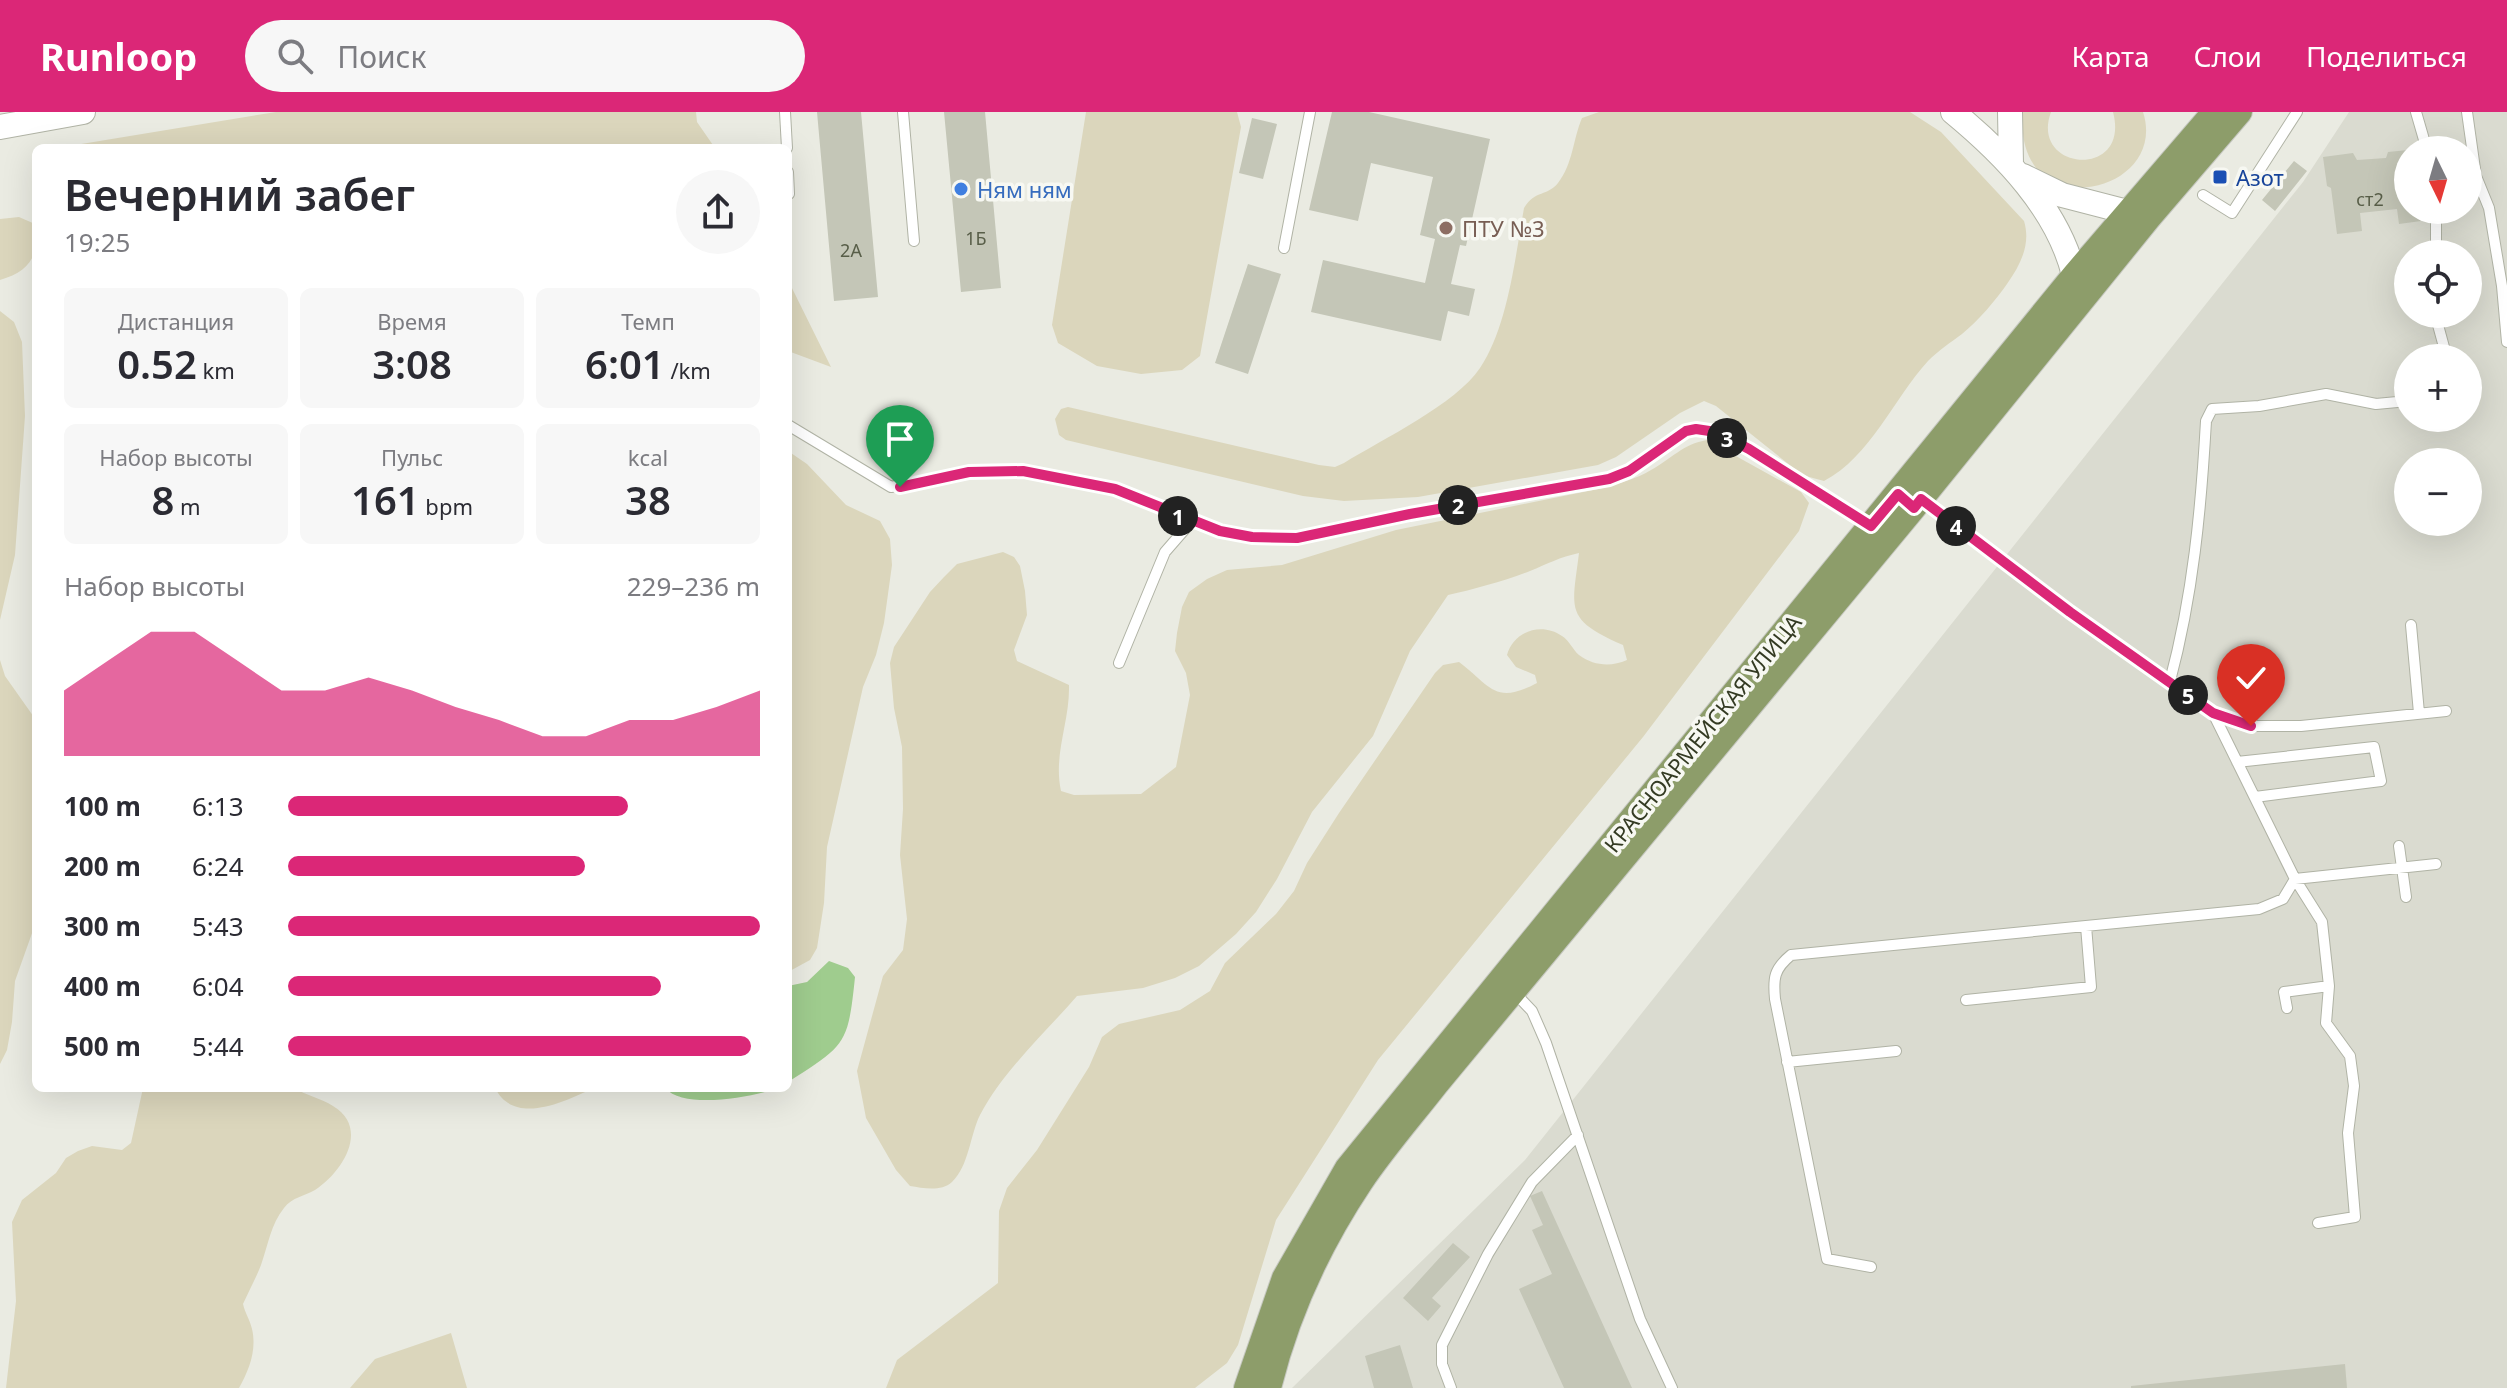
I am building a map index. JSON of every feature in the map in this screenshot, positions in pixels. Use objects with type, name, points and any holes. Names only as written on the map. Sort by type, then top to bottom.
[{"type":"main road","points":[[2138,215],[2227,115]]},
{"type":"main road","name":"КРАСНОАРМЕЙСКАЯ УЛИЦА","points":[[1269,1388],[1277,1355],[1321,1249],[1354,1195],[1506,986],[1871,526],[1911,500],[2074,275],[2138,215]]},
{"type":"main road","name":"КРАСНОАРМЕЙСКАЯ УЛИЦА","points":[[1246,1388],[1284,1278],[1347,1168],[1506,986],[1911,500],[2138,215]]},
{"type":"street","points":[[0,127],[83,112]]},
{"type":"street","points":[[1953,112],[2016,170],[2064,242],[2074,275]]},
{"type":"street","points":[[2010,112],[2016,170]]},
{"type":"street","points":[[2016,170],[2062,195],[2138,215]]},
{"type":"lane","points":[[785,112],[787,144]]},
{"type":"lane","points":[[903,112],[914,241]]},
{"type":"lane","points":[[1284,248],[1310,112]]},
{"type":"lane","points":[[2203,195],[2232,213],[2297,112]]},
{"type":"lane","points":[[2416,112],[2423,136]]},
{"type":"lane","points":[[2467,112],[2476,176],[2489,208],[2502,286],[2507,342]]},
{"type":"lane","points":[[2170,681],[2188,605],[2201,521],[2206,421],[2212,409],[2259,406],[2326,394],[2376,404],[2394,402]]},
{"type":"lane","points":[[792,427],[891,487],[969,472],[1023,471],[1115,489],[1220,531],[1277,539],[1324,535],[1410,514],[1609,479],[1629,471],[1686,431],[1696,429],[1716,432],[1749,449],[1871,526]]},
{"type":"lane","points":[[1911,500],[2213,713],[2251,726],[2288,726],[2446,711]]},
{"type":"lane","points":[[1119,663],[1165,552],[1192,521]]},
{"type":"lane","points":[[2411,625],[2419,713]]},
{"type":"lane","points":[[2213,713],[2295,879],[2322,922],[2329,986],[2326,1023],[2350,1056],[2354,1086],[2348,1133],[2355,1217],[2318,1223]]},
{"type":"lane","points":[[2237,762],[2374,747],[2381,781],[2255,797]]},
{"type":"lane","points":[[2399,846],[2406,897]]},
{"type":"lane","points":[[2295,879],[2436,864]]},
{"type":"lane","points":[[1871,1267],[1827,1259],[1773,977],[1779,965],[1791,955],[2259,909],[2283,899],[2295,879]]},
{"type":"lane","points":[[1966,1000],[2091,987],[2086,926]]},
{"type":"lane","points":[[1506,986],[1538,1023],[1640,1319],[1672,1388]]},
{"type":"lane","points":[[2287,1008],[2284,992],[2329,986]]},
{"type":"lane","points":[[1787,1062],[1896,1051]]},
{"type":"lane","points":[[1451,1388],[1442,1364],[1442,1345],[1488,1254],[1532,1182],[1578,1135]]},
{"type":"shaded area","points":[[276,112],[696,112],[697,122],[712,144],[81,144]]},
{"type":"shaded area","points":[[1086,112],[1237,112],[1241,127],[1200,356],[1182,370],[1141,374],[1097,366],[1058,343],[1052,325]]},
{"type":"shaded area","points":[[1599,112],[1910,112],[1941,132],[2024,221],[2026,238],[2023,254],[2012,276],[1986,310],[1928,361],[1855,457],[1824,481],[1802,475],[1716,406],[1704,401],[1680,413],[1616,457],[1598,465],[1418,497],[1344,501],[1303,496],[1066,440],[1059,435],[1055,419],[1061,409],[1068,407],[1335,467],[1398,432],[1454,395],[1480,368],[1490,351],[1504,312],[1524,208],[1533,198],[1558,183],[1567,168],[1582,118]]},
{"type":"shaded area","points":[[2023,112],[2051,112],[2048,132],[2054,146],[2066,156],[2080,160],[2095,157],[2108,149],[2115,134],[2113,112],[2143,112],[2145,141],[2134,163],[2114,179],[2089,187],[2063,185],[2041,173],[2026,149]]},
{"type":"shaded area","points":[[2349,112],[2507,112],[2507,1388],[1292,1388],[1525,1160],[2303,182]]},
{"type":"shaded area","points":[[19,217],[32,223],[32,258],[19,272],[0,280],[0,219]]},
{"type":"shaded area","points":[[792,288],[831,367],[792,352]]},
{"type":"shaded area","points":[[0,311],[14,322],[22,342],[25,416],[15,555],[0,620]]},
{"type":"shaded area","points":[[1707,440],[1801,492],[1809,503],[1799,531],[1643,737],[1378,1060],[1276,1220],[1238,1345],[1227,1363],[1195,1388],[886,1388],[897,1360],[998,1283],[999,1211],[1007,1188],[1037,1150],[1089,1067],[1102,1037],[1119,1024],[1180,1010],[1210,991],[1225,963],[1276,914],[1294,891],[1307,863],[1339,813],[1443,665],[1459,662],[1486,685],[1502,693],[1523,690],[1537,683],[1535,675],[1516,667],[1507,655],[1515,640],[1537,629],[1562,636],[1579,655],[1591,661],[1615,664],[1627,660],[1623,645],[1590,628],[1576,611],[1574,600],[1579,553],[1510,578],[1448,595],[1410,651],[1373,736],[1312,812],[1256,912],[1199,966],[1175,978],[1143,988],[1077,996],[1012,1068],[989,1099],[958,1175],[948,1185],[926,1188],[910,1186],[896,1170],[866,1118],[857,1071],[883,976],[903,950],[907,919],[900,855],[902,747],[894,708],[890,663],[894,647],[930,592],[957,564],[1003,552],[1014,557],[1020,566],[1027,615],[1014,650],[1017,661],[1069,685],[1059,764],[1061,791],[1074,795],[1141,794],[1176,767],[1190,695],[1186,673],[1175,651],[1177,633],[1182,607],[1189,592],[1207,579],[1227,570],[1282,565],[1396,530],[1603,488],[1640,476],[1684,448]]},
{"type":"shaded area","points":[[792,454],[807,464],[846,505],[880,521],[890,539],[892,565],[884,623],[863,687],[827,847],[824,903],[817,948],[810,960],[792,970]]},
{"type":"shaded area","points":[[0,660],[5,676],[32,714],[32,933],[15,981],[7,1050],[0,1064]]},
{"type":"shaded area","points":[[829,961],[848,968],[855,977],[850,1017],[841,1041],[822,1060],[792,1079],[792,985],[807,982]]},
{"type":"shaded area","points":[[142,1092],[302,1092],[328,1103],[344,1115],[350,1126],[351,1138],[343,1161],[335,1172],[315,1190],[291,1201],[276,1221],[243,1304],[252,1329],[253,1352],[239,1388],[6,1388],[16,1301],[12,1222],[22,1200],[56,1173],[66,1158],[78,1151],[92,1146],[122,1150],[131,1143]]},
{"type":"shaded area","points":[[498,1092],[585,1092],[541,1108],[527,1109],[504,1100]]},
{"type":"shaded area","points":[[670,1092],[763,1092],[719,1100],[687,1099]]},
{"type":"shaded area","points":[[451,1333],[467,1388],[350,1388],[375,1359]]},
{"type":"building","points":[[817,112],[861,112],[878,297],[834,301]]},
{"type":"building","points":[[944,112],[985,112],[1001,288],[961,292]]},
{"type":"building","name":"ПТУ №3","points":[[1332,112],[1369,112],[1490,139],[1466,246],[1460,245],[1451,284],[1475,289],[1469,316],[1448,311],[1441,341],[1311,312],[1323,260],[1425,283],[1435,239],[1420,235],[1433,177],[1371,163],[1358,221],[1309,210]]},
{"type":"building","points":[[1252,118],[1277,124],[1263,179],[1239,173]]},
{"type":"building","points":[[2394,151],[2394,209],[2360,213],[2362,231],[2337,234],[2323,157],[2353,153],[2357,160],[2386,158],[2388,152]]},
{"type":"building","points":[[2294,161],[2307,171],[2275,211],[2262,200]]},
{"type":"building","points":[[1248,264],[1281,274],[1248,374],[1215,363]]},
{"type":"building","points":[[1542,1191],[1632,1388],[1564,1388],[1519,1289],[1552,1274],[1532,1230],[1543,1225],[1530,1196]]},
{"type":"building","points":[[1453,1243],[1470,1257],[1432,1298],[1441,1306],[1428,1321],[1403,1298]]},
{"type":"building","points":[[1400,1345],[1413,1388],[1374,1388],[1365,1356]]},
{"type":"building","points":[[2345,1364],[2347,1388],[2131,1388],[2131,1386]]},
{"type":"place","name":"Азот","points":[[2220,177]]},
{"type":"place","name":"Ням ням","points":[[961,189]]},
{"type":"place","name":"ПТУ №3","points":[[1446,228]]},
{"type":"route","points":[[900,487],[969,472],[1001,469],[1023,471],[1115,489],[1220,531],[1252,537],[1297,538],[1324,535],[1410,514],[1505,496],[1609,479],[1644,462],[1686,431],[1706,430],[1749,449],[1871,526],[1898,494],[1914,508],[1921,499],[2070,612],[2213,713],[2251,726]]}]
